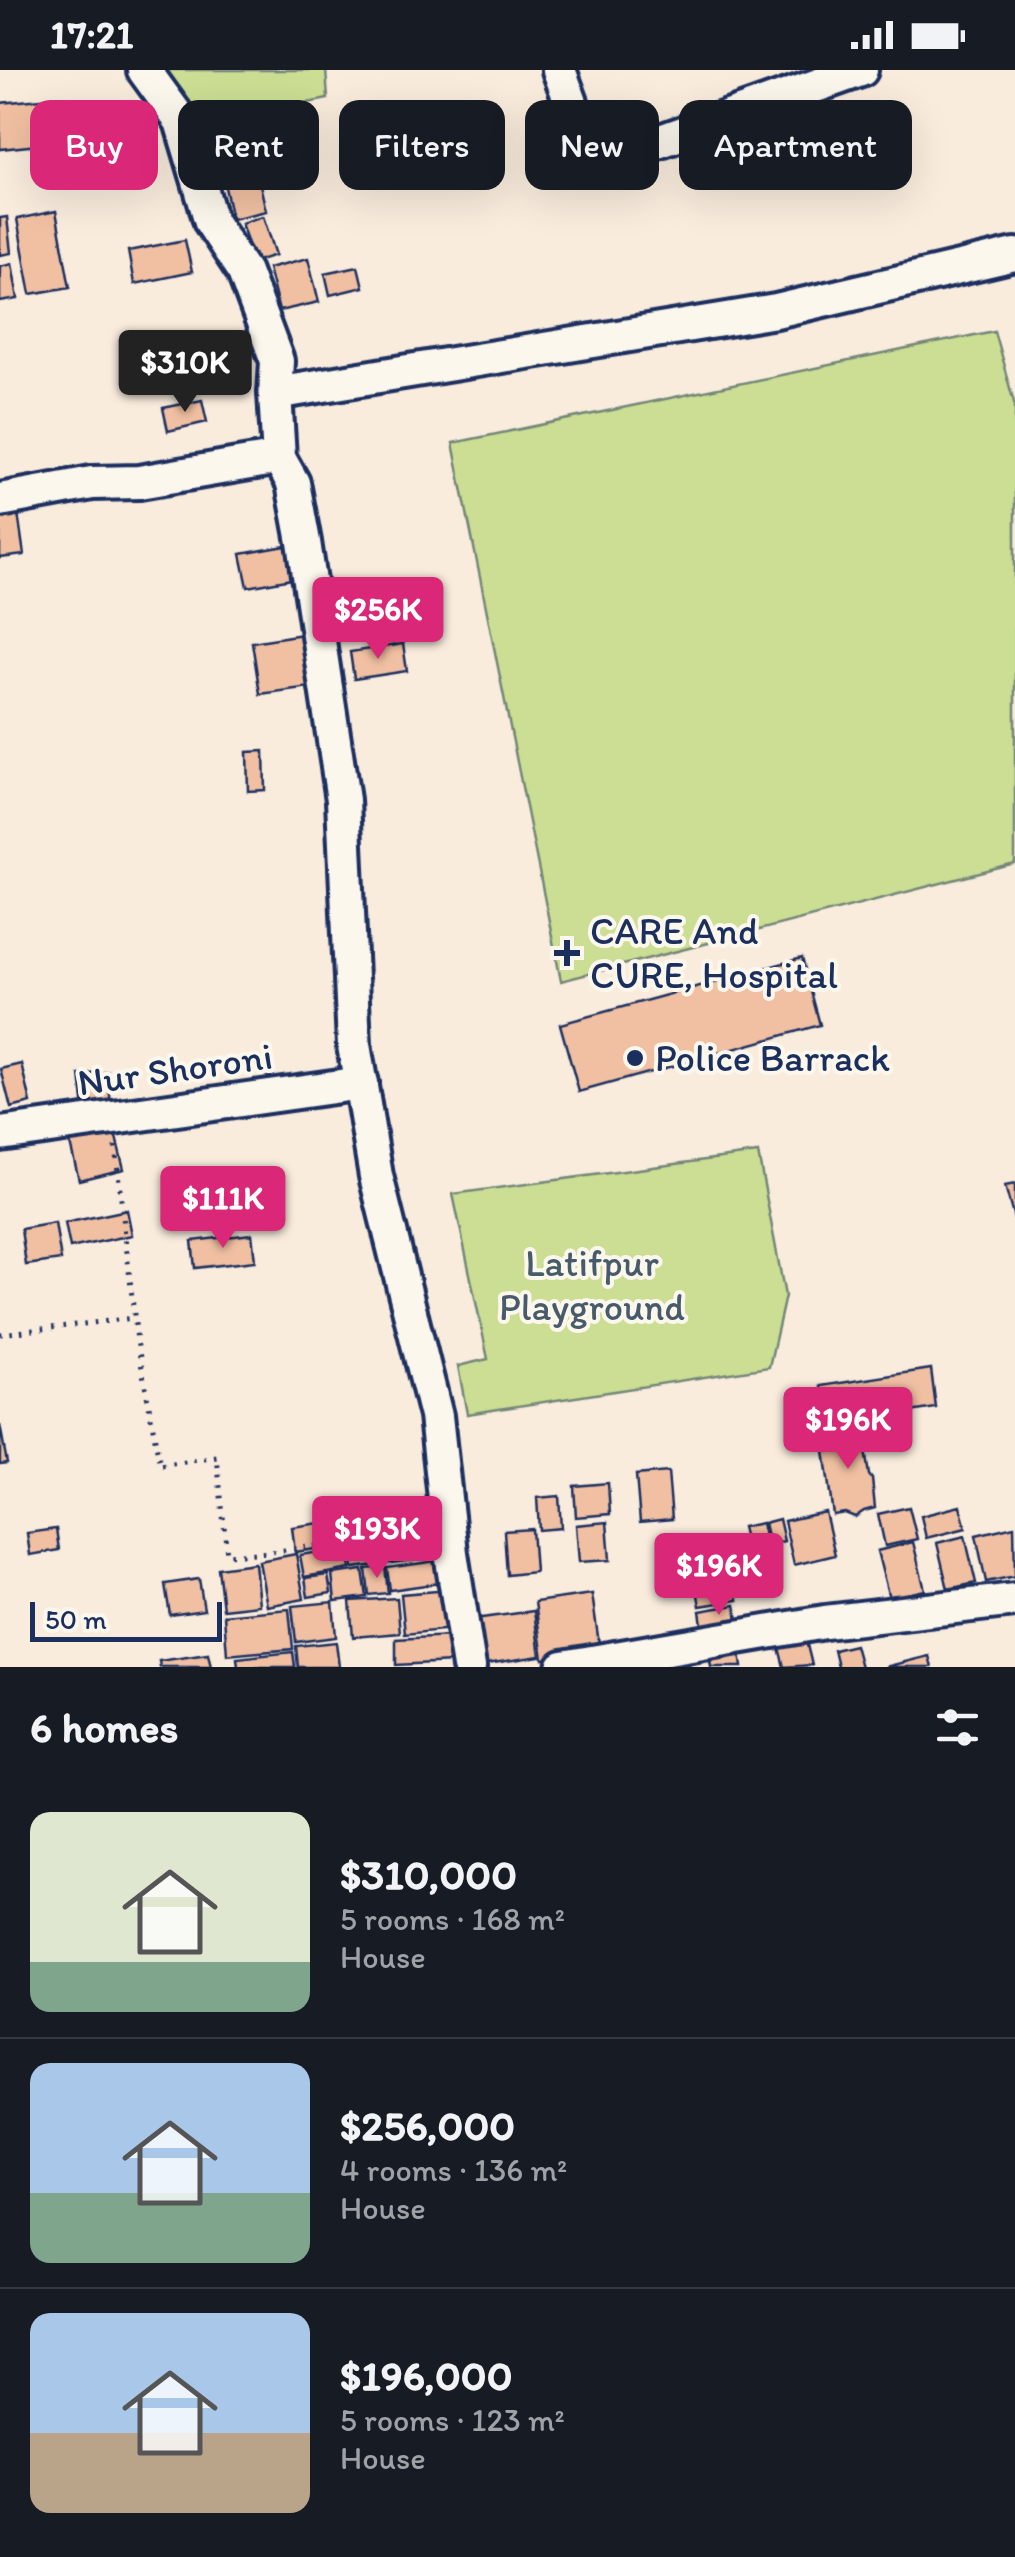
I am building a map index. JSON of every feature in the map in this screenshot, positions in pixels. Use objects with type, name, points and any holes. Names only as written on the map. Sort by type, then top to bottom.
[{"type":"street","points":[[144,70],[181,121],[211,222],[244,272],[278,361],[274,393],[279,458],[292,483],[304,542],[342,800],[354,1045],[376,1176],[436,1416],[468,1667]]},
{"type":"street","points":[[559,70],[584,138],[616,157],[861,70]]},
{"type":"street","points":[[274,393],[776,311],[1015,254]]},
{"type":"street","points":[[0,500],[92,483],[139,482],[279,458]]},
{"type":"street","name":"Nur Shoroni","points":[[0,1134],[360,1084]]},
{"type":"street","points":[[563,1667],[825,1622],[1015,1600]]},
{"type":"path","points":[[112,1118],[134,1318],[160,1466],[217,1456],[228,1555],[448,1528]]},
{"type":"path","points":[[0,1334],[134,1318]]},
{"type":"green space","points":[[159,70],[326,70],[328,99],[183,100]]},
{"type":"green space","points":[[994,331],[1015,406],[1015,864],[561,981],[453,443]]},
{"type":"green space","name":"Latifpur Playground","points":[[758,1153],[785,1296],[769,1367],[467,1414],[458,1366],[488,1359],[453,1194]]},
{"type":"building","points":[[30,100],[30,146],[0,149],[0,103]]},
{"type":"building","points":[[226,190],[261,190],[266,211],[232,219]]},
{"type":"building","points":[[56,211],[70,287],[31,294],[17,219]]},
{"type":"building","points":[[263,216],[276,255],[254,262],[241,223]]},
{"type":"building","points":[[7,217],[11,253],[0,255],[0,218]]},
{"type":"building","points":[[185,240],[192,272],[134,284],[128,251]]},
{"type":"building","points":[[308,258],[319,302],[279,311],[268,268]]},
{"type":"building","points":[[12,263],[18,299],[0,302],[0,266]]},
{"type":"building","points":[[358,266],[363,287],[330,295],[325,273]]},
{"type":"building","points":[[202,400],[207,422],[168,431],[163,408]]},
{"type":"building","points":[[18,513],[24,555],[0,558],[0,516]]},
{"type":"building","points":[[297,544],[303,577],[248,587],[241,554]]},
{"type":"building","points":[[309,633],[317,686],[260,694],[252,642]]},
{"type":"building","points":[[403,644],[407,671],[354,679],[350,652]]},
{"type":"building","points":[[264,751],[265,790],[248,791],[247,752]]},
{"type":"building","name":"Police Barrack","points":[[802,958],[820,1025],[579,1092],[560,1024]]},
{"type":"building","points":[[22,1064],[31,1103],[11,1108],[1,1069]]},
{"type":"building","points":[[108,1072],[111,1106],[84,1109],[80,1075]]},
{"type":"building","points":[[114,1129],[124,1169],[79,1180],[69,1139]]},
{"type":"building","points":[[1015,1184],[1015,1222],[1005,1186]]},
{"type":"building","points":[[127,1210],[132,1235],[70,1248],[65,1223]]},
{"type":"building","points":[[55,1223],[61,1260],[26,1265],[21,1229]]},
{"type":"building","points":[[252,1234],[255,1261],[195,1268],[192,1241]]},
{"type":"building","points":[[931,1369],[936,1408],[827,1425],[821,1386]]},
{"type":"building","points":[[0,1425],[7,1463],[0,1464]]},
{"type":"building","points":[[851,1426],[862,1432],[875,1508],[855,1517],[845,1513],[833,1515],[822,1436],[834,1427],[843,1432]]},
{"type":"building","points":[[668,1472],[672,1519],[640,1522],[636,1475]]},
{"type":"building","points":[[608,1483],[610,1514],[576,1517],[574,1486]]},
{"type":"building","points":[[559,1496],[561,1528],[539,1530],[537,1498]]},
{"type":"building","points":[[960,1506],[966,1528],[926,1538],[921,1516]]},
{"type":"building","points":[[432,1507],[436,1531],[295,1552],[292,1527]]},
{"type":"building","points":[[909,1507],[917,1539],[885,1546],[878,1514]]},
{"type":"building","points":[[825,1512],[835,1555],[794,1565],[784,1521]]},
{"type":"building","points":[[779,1519],[784,1541],[769,1545],[764,1523]]},
{"type":"building","points":[[607,1522],[610,1560],[579,1562],[576,1525]]},
{"type":"building","points":[[762,1523],[768,1551],[749,1555],[742,1527]]},
{"type":"building","points":[[1014,1526],[1015,1576],[986,1582],[976,1535]]},
{"type":"building","points":[[56,1529],[59,1550],[30,1555],[27,1533]]},
{"type":"building","points":[[532,1529],[535,1572],[507,1575],[504,1531]]},
{"type":"building","points":[[441,1535],[444,1556],[353,1568],[350,1546]]},
{"type":"building","points":[[965,1536],[976,1583],[948,1589],[937,1543]]},
{"type":"building","points":[[913,1542],[925,1590],[889,1598],[877,1551]]},
{"type":"building","points":[[347,1548],[350,1569],[304,1577],[300,1555]]},
{"type":"building","points":[[296,1554],[304,1599],[267,1606],[259,1561]]},
{"type":"building","points":[[742,1554],[744,1592],[737,1594],[738,1600],[700,1606],[692,1562]]},
{"type":"building","points":[[444,1560],[447,1582],[390,1590],[387,1568]]},
{"type":"building","points":[[255,1563],[259,1605],[223,1609],[218,1568]]},
{"type":"building","points":[[385,1567],[388,1593],[369,1595],[366,1569]]},
{"type":"building","points":[[363,1570],[367,1597],[335,1601],[332,1574]]},
{"type":"building","points":[[328,1575],[331,1593],[308,1597],[305,1578]]},
{"type":"building","points":[[199,1579],[204,1610],[170,1615],[165,1584]]},
{"type":"building","points":[[449,1590],[453,1629],[405,1634],[401,1594]]},
{"type":"building","points":[[592,1594],[600,1651],[543,1659],[535,1602]]},
{"type":"building","points":[[397,1598],[400,1633],[353,1637],[350,1601]]},
{"type":"building","points":[[333,1602],[336,1637],[296,1642],[292,1606]]},
{"type":"building","points":[[735,1605],[739,1624],[703,1631],[700,1611]]},
{"type":"building","points":[[289,1609],[293,1649],[227,1655],[224,1615]]},
{"type":"building","points":[[534,1611],[540,1656],[480,1665],[474,1619]]},
{"type":"building","points":[[804,1633],[812,1665],[784,1667],[777,1640]]},
{"type":"building","points":[[451,1636],[452,1662],[396,1665],[396,1639]]},
{"type":"building","points":[[336,1642],[339,1667],[298,1667],[296,1646]]},
{"type":"building","points":[[739,1645],[742,1667],[711,1667],[708,1649]]},
{"type":"building","points":[[855,1645],[861,1667],[838,1667],[834,1650]]},
{"type":"building","points":[[293,1652],[295,1667],[238,1667],[237,1658]]},
{"type":"building","points":[[208,1654],[211,1667],[160,1667],[159,1661]]},
{"type":"building","points":[[929,1656],[932,1667],[885,1667]]},
{"type":"place","name":"CARE And CURE, Hospital","points":[[567,953]]},
{"type":"place","name":"Police Barrack","points":[[635,1058]]}]
